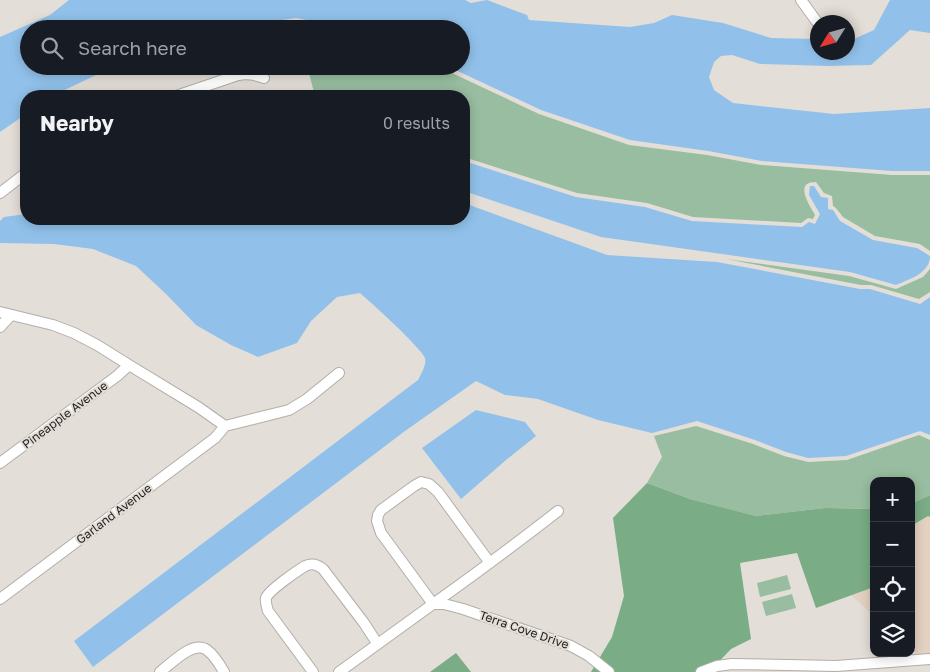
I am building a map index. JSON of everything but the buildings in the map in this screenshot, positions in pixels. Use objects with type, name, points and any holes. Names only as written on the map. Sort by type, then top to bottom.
[{"type":"street","points":[[801,0],[812,15]]},
{"type":"street","points":[[194,90],[238,75]]},
{"type":"street","points":[[254,75],[264,78]]},
{"type":"street","points":[[0,192],[20,177]]},
{"type":"street","points":[[0,312],[53,325],[74,333],[97,345],[226,426]]},
{"type":"street","points":[[0,327],[11,315]]},
{"type":"street","name":"Pineapple Avenue","points":[[0,463],[129,365]]},
{"type":"street","name":"Garland Avenue","points":[[0,599],[215,438],[226,426],[289,410],[307,399],[339,373]]},
{"type":"street","points":[[433,604],[381,533],[378,525],[377,518],[383,509],[414,486],[421,482],[433,486],[490,563]]},
{"type":"street","points":[[339,672],[490,563],[558,511]]},
{"type":"street","points":[[314,672],[268,611],[266,600],[269,593],[301,568],[311,564],[323,569],[377,643]]},
{"type":"street","name":"Terra Cove Drive","points":[[433,604],[444,604],[463,609],[571,646],[589,656],[609,672]]},
{"type":"street","points":[[160,672],[190,649],[196,647],[210,652],[224,672]]},
{"type":"street","points":[[701,672],[717,666],[732,664],[836,666],[930,659]]},
{"type":"shaded area","points":[[928,515],[930,517],[930,666],[915,653],[915,523]]},
{"type":"shaded area","points":[[870,588],[870,612],[851,595]]},
{"type":"green space","points":[[309,75],[456,75],[539,114],[629,145],[707,155],[761,165],[892,175],[930,175],[930,251],[920,244],[875,236],[843,217],[833,206],[832,196],[824,193],[816,182],[809,183],[805,186],[804,190],[807,201],[815,215],[813,219],[808,218],[801,223],[693,217],[647,203],[577,193],[470,159],[470,90],[313,90]]},
{"type":"green space","points":[[726,259],[849,276],[896,289],[923,277],[930,269],[930,292],[919,299],[871,285],[861,285]]},
{"type":"green space","points":[[696,426],[784,456],[808,462],[847,460],[919,435],[930,440],[930,495],[915,502],[915,477],[870,477],[870,509],[825,508],[756,516],[690,499],[647,483],[662,457],[654,436]]},
{"type":"green space","points":[[647,483],[690,499],[756,516],[825,508],[870,509],[870,588],[816,608],[797,553],[740,563],[751,639],[731,649],[709,672],[591,672],[612,637],[624,596],[613,518]]},
{"type":"green space","points":[[930,495],[930,517],[928,516],[915,524],[915,522],[915,502]]},
{"type":"green space","points":[[787,575],[791,589],[760,597],[757,583]]},
{"type":"green space","points":[[792,594],[796,608],[766,616],[762,602]]},
{"type":"green space","points":[[456,653],[471,672],[430,672]]},
{"type":"water","points":[[69,0],[465,0],[471,3],[487,0],[527,15],[529,20],[630,27],[654,23],[672,15],[723,23],[771,38],[810,39],[810,60],[855,60],[855,39],[874,30],[890,0],[930,0],[930,33],[910,30],[871,65],[760,64],[732,55],[721,56],[714,62],[709,77],[714,90],[733,103],[834,114],[930,108],[930,171],[892,171],[762,161],[630,140],[541,110],[466,75],[470,75],[470,20],[306,20],[296,18],[281,20],[39,20],[50,15]]},
{"type":"water","points":[[20,28],[20,75],[96,75],[65,90],[20,90],[20,118],[0,132],[0,37]]},
{"type":"water","points":[[470,163],[576,197],[645,207],[692,221],[802,227],[809,222],[815,224],[820,214],[809,195],[810,186],[814,186],[821,197],[828,198],[828,209],[833,210],[840,221],[873,240],[917,248],[930,256],[927,267],[923,271],[896,285],[850,272],[601,237],[470,193]]},
{"type":"water","points":[[470,205],[607,255],[717,262],[860,289],[870,289],[920,304],[930,297],[930,435],[920,431],[846,456],[808,458],[697,421],[652,433],[598,420],[538,399],[505,395],[476,381],[405,431],[93,667],[74,641],[418,380],[425,358],[387,317],[360,293],[337,297],[311,321],[297,343],[258,357],[231,345],[196,325],[136,266],[93,249],[54,244],[0,243],[0,221],[4,217],[20,215],[20,225],[470,225]]},
{"type":"water","points":[[476,410],[525,422],[536,436],[461,499],[422,448]]}]
